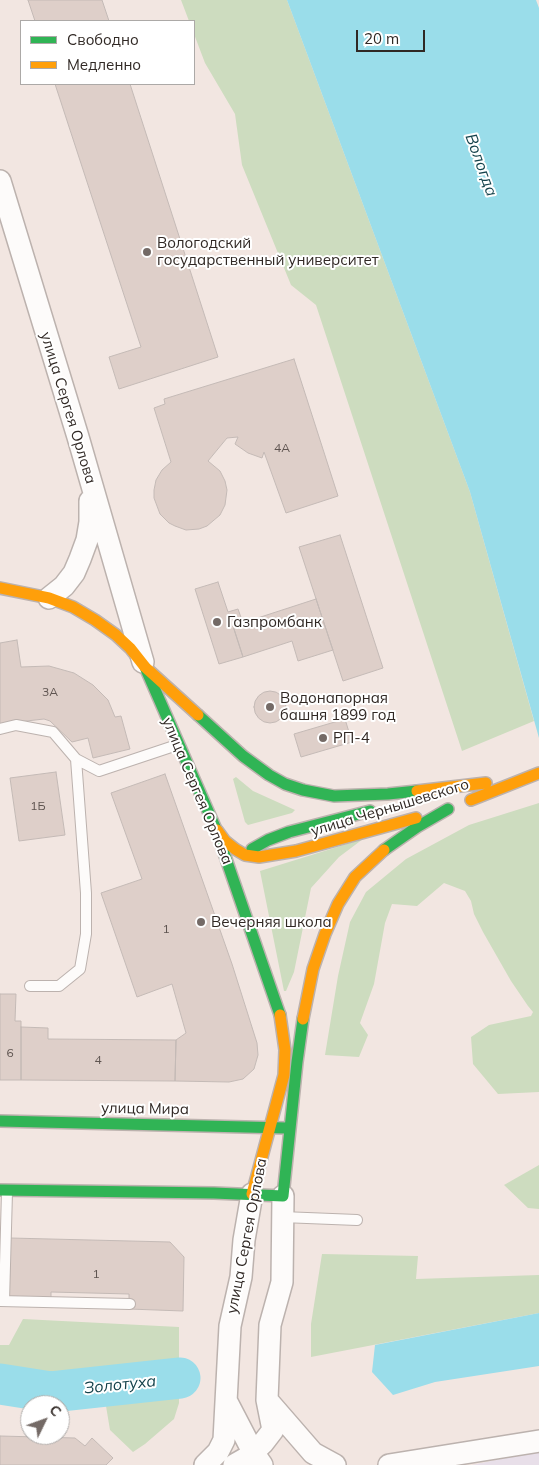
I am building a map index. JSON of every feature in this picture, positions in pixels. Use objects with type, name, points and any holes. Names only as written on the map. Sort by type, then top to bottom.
[{"type":"main road","points":[[0,588],[49,598],[73,607],[95,620],[116,635],[130,648],[145,667],[243,756],[269,775],[286,784],[303,790],[334,796],[388,794],[486,783]]},
{"type":"main road","name":"улица Сергея Орлова","points":[[145,667],[215,827],[281,1018],[285,1050],[284,1074],[252,1194]]},
{"type":"main road","name":"улица Чернышевского","points":[[404,803],[539,772]]},
{"type":"main road","name":"улица Чернышевского","points":[[245,855],[258,857],[296,851],[448,809],[539,772]]},
{"type":"main road","name":"улица Чернышевского","points":[[245,855],[255,846],[289,832],[385,808]]},
{"type":"main road","name":"улица Сергея Орлова","points":[[283,1206],[297,1062],[305,1007],[313,970],[325,934],[338,904],[355,877],[394,842],[416,826],[448,809]]},
{"type":"main road","points":[[215,827],[225,840],[245,855],[238,877],[238,895]]},
{"type":"main road","points":[[281,1018],[297,1062]]},
{"type":"main road","name":"улица Мира","points":[[0,1121],[290,1128]]},
{"type":"main road","points":[[3,1190],[252,1194],[283,1206]]},
{"type":"street","name":"улица Сергея Орлова","points":[[0,180],[145,667]]},
{"type":"street","points":[[49,598],[64,586],[74,573],[87,540],[90,522],[90,498],[86,466]]},
{"type":"street","name":"улица Сергея Орлова","points":[[205,1465],[218,1452],[224,1440],[230,1326],[241,1277],[244,1240],[252,1194]]},
{"type":"street","name":"улица Сергея Орлова","points":[[234,1465],[257,1459],[263,1443],[272,1430],[266,1400],[270,1325],[282,1282],[283,1206]]},
{"type":"street","points":[[226,1401],[235,1412],[253,1418],[263,1409],[266,1400],[313,1453],[335,1465]]},
{"type":"street","points":[[226,1401],[257,1459]]},
{"type":"street","points":[[390,1465],[461,1459],[539,1441]]},
{"type":"lane","points":[[0,729],[16,724],[53,732],[76,759],[99,771],[179,744]]},
{"type":"lane","points":[[30,986],[59,986],[80,969],[86,934],[86,893],[76,759]]},
{"type":"lane","points":[[3,1190],[2,1301],[130,1304]]},
{"type":"lane","points":[[283,1206],[357,1220]]},
{"type":"shaded area","points":[[539,1451],[539,1465],[472,1465]]},
{"type":"green space","points":[[181,0],[287,0],[470,492],[534,721],[462,751],[316,305],[291,285],[242,165],[235,114],[205,63],[195,37],[195,20],[189,20]]},
{"type":"green space","points":[[236,777],[253,791],[295,810],[292,813],[248,825],[245,822],[233,779]]},
{"type":"green space","points":[[539,803],[539,1092],[498,1094],[473,1064],[471,1037],[489,1025],[531,1016],[533,1012],[511,981],[483,932],[465,891],[444,883],[417,906],[392,904],[385,923],[374,984],[360,1023],[368,1035],[359,1057],[325,1055],[338,976],[350,922],[366,892],[406,859],[469,825]]},
{"type":"green space","points":[[363,839],[339,857],[311,888],[294,972],[286,991],[284,991],[260,871]]},
{"type":"green space","points":[[539,1165],[539,1209],[528,1208],[504,1185]]},
{"type":"green space","points":[[322,1254],[418,1256],[416,1279],[539,1275],[539,1313],[311,1357],[311,1324]]},
{"type":"green space","points":[[23,1319],[179,1327],[179,1403],[174,1419],[133,1452],[110,1430],[106,1406],[70,1400],[70,1395],[20,1395],[20,1399],[0,1398],[0,1345],[9,1345]]},
{"type":"water","name":"Вологда","points":[[287,0],[536,0],[539,8],[539,738],[470,492]]},
{"type":"water","points":[[539,1313],[539,1366],[435,1382],[393,1395],[372,1372],[375,1345]]},
{"type":"building","points":[[28,0],[102,0],[109,20],[35,20]]},
{"type":"building","name":"Вологодский государственный университет","points":[[55,85],[130,85],[218,357],[119,389],[109,357],[141,347]]},
{"type":"building","points":[[294,359],[338,496],[286,513],[264,452],[262,458],[248,453],[235,444],[238,437],[227,438],[208,461],[220,471],[227,490],[225,505],[220,515],[207,526],[199,529],[186,530],[169,523],[160,514],[154,498],[156,480],[162,470],[171,462],[154,408],[165,404],[164,399]]},
{"type":"building","points":[[340,535],[383,668],[343,681],[299,547]]},
{"type":"building","points":[[218,582],[228,612],[238,609],[243,623],[233,626],[243,657],[219,664],[195,589]]},
{"type":"building","points":[[316,599],[333,650],[298,661],[292,641],[243,657],[233,626]]},
{"type":"building","points":[[17,640],[21,667],[49,666],[74,673],[93,685],[108,700],[115,717],[121,716],[130,749],[93,758],[88,738],[72,742],[50,721],[44,719],[0,724],[0,643]]},
{"type":"building","name":"Водонапорная башня 1899 год","points":[[270,691],[281,696],[286,707],[281,718],[270,723],[259,718],[254,707],[259,696]]},
{"type":"building","name":"РП-4","points":[[345,719],[352,742],[301,757],[294,734]]},
{"type":"building","points":[[56,772],[65,835],[19,841],[10,778]]},
{"type":"building","points":[[165,774],[232,964],[257,1043],[258,1055],[254,1069],[243,1079],[229,1082],[175,1081],[176,1040],[186,1033],[172,984],[137,997],[101,893],[142,879],[111,793]]},
{"type":"building","points":[[0,994],[16,994],[15,1021],[21,1021],[21,1080],[0,1080]]},
{"type":"building","points":[[21,1027],[48,1028],[48,1039],[176,1040],[175,1081],[21,1080]]},
{"type":"building","points":[[10,1238],[170,1242],[184,1257],[183,1311],[129,1309],[129,1294],[51,1292],[51,1299],[8,1298]]},
{"type":"building","points":[[0,1436],[20,1437],[20,1445],[70,1445],[70,1438],[75,1438],[85,1446],[92,1438],[113,1458],[106,1465],[0,1465]]},
{"type":"waterway","name":"Золотуха","points":[[0,1384],[51,1392],[180,1378]]},
{"type":"traffic: fast","points":[[145,667],[215,827],[280,1015]]},
{"type":"traffic: fast","points":[[198,715],[243,756],[285,784],[303,790],[334,796],[417,791]]},
{"type":"traffic: fast","points":[[384,850],[417,827],[448,809]]},
{"type":"traffic: fast","points":[[252,849],[289,832],[370,811]]},
{"type":"traffic: fast","points":[[0,1190],[214,1193],[283,1196],[303,1019]]},
{"type":"traffic: fast","points":[[0,1121],[286,1128]]},
{"type":"traffic: slow","points":[[0,588],[49,598],[73,607],[95,620],[116,635],[130,648],[145,667],[198,715]]},
{"type":"traffic: slow","points":[[471,800],[539,773]]},
{"type":"traffic: slow","points":[[417,791],[486,783]]},
{"type":"traffic: slow","points":[[217,830],[225,841],[235,849],[245,855],[259,857],[296,851],[416,818]]},
{"type":"traffic: slow","points":[[303,1019],[313,969],[338,904],[355,877],[384,850]]},
{"type":"traffic: slow","points":[[252,1194],[284,1075],[285,1050],[280,1015]]},
{"type":"place","name":"Вологодский государственный университет","points":[[147,252]]},
{"type":"place","name":"Газпромбанк","points":[[217,622]]},
{"type":"place","name":"Водонапорная башня 1899 год","points":[[270,707]]},
{"type":"place","name":"РП-4","points":[[323,738]]},
{"type":"place","name":"Вечерняя школа","points":[[201,922]]}]
